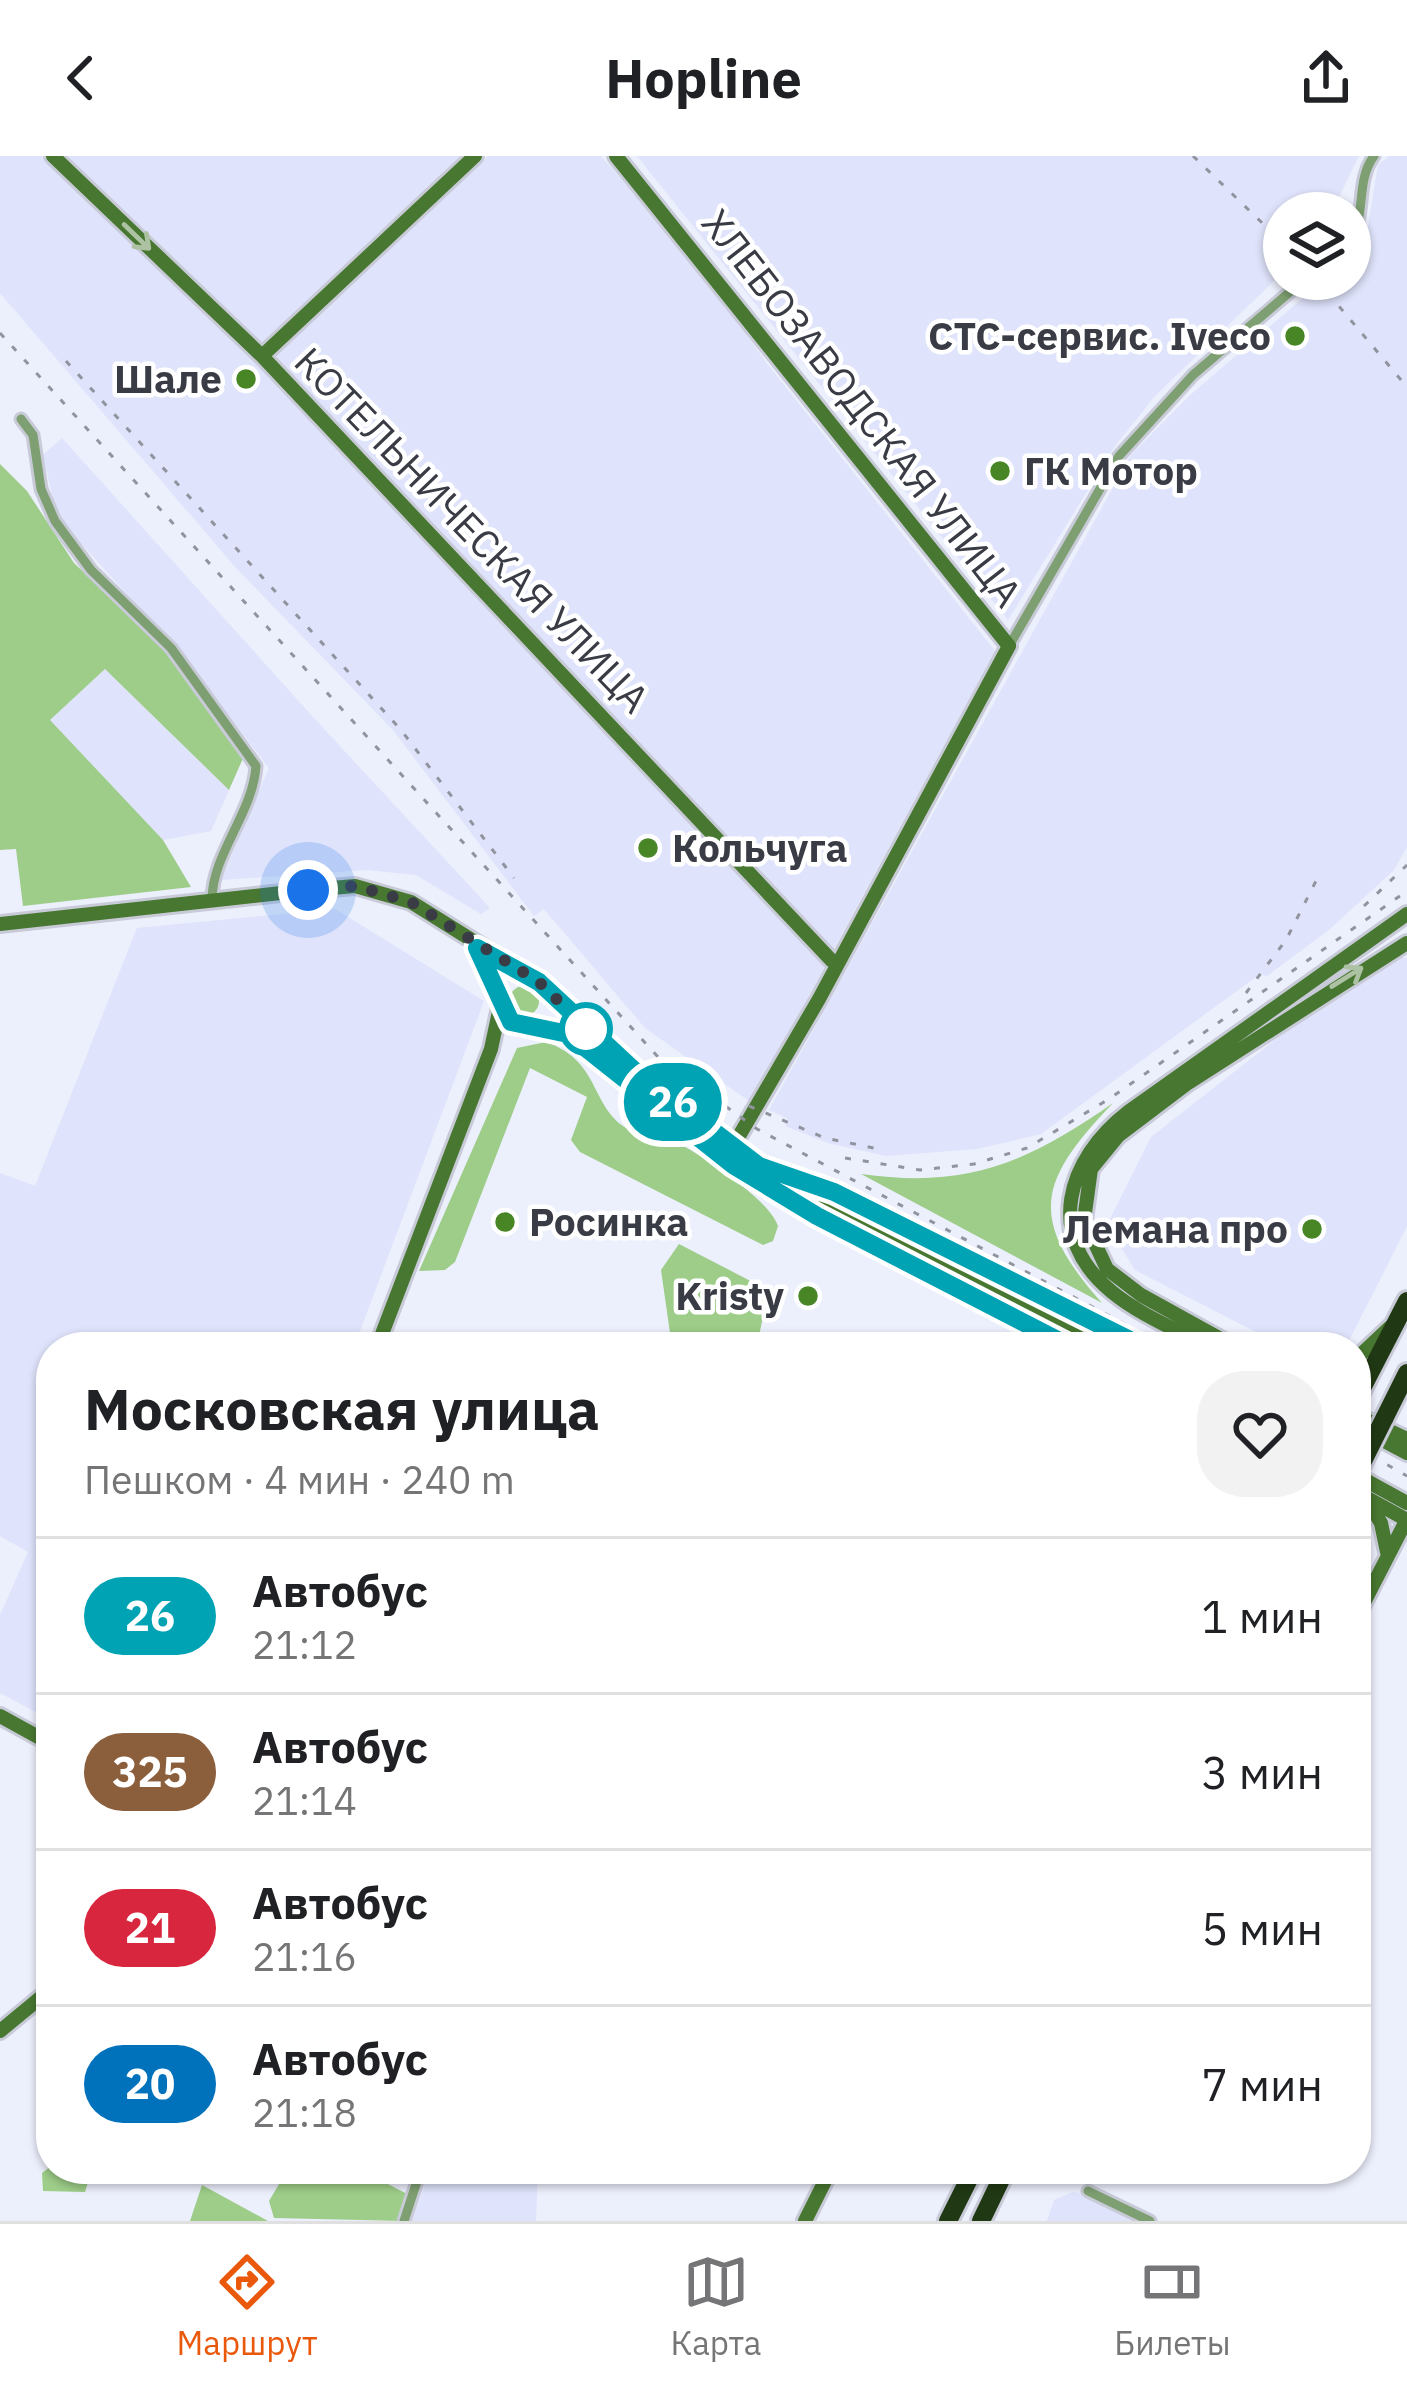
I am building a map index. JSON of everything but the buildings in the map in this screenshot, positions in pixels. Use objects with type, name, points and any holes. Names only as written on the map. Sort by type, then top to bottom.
[{"type":"highway","points":[[1371,1371],[1402,1310]]},
{"type":"highway","points":[[1371,1445],[1407,1373]]},
{"type":"highway","points":[[948,2221],[966,2184]]},
{"type":"highway","points":[[981,2221],[999,2184]]},
{"type":"main road","name":"КОТЕЛЬНИЧЕСКАЯ УЛИЦА","points":[[53,156],[262,356],[832,961]]},
{"type":"main road","points":[[262,356],[475,156]]},
{"type":"main road","name":"ХЛЕБОЗАВОДСКАЯ УЛИЦА","points":[[616,156],[1010,646]]},
{"type":"main road","points":[[732,1148],[1010,646]]},
{"type":"main road","points":[[0,924],[355,886],[411,902],[528,977],[759,1166],[823,1205],[1074,1332]]},
{"type":"main road","points":[[1181,1332],[1133,1306],[1097,1277],[1073,1226],[1079,1163],[1092,1142],[1128,1112],[1407,914]]},
{"type":"main road","points":[[789,1048],[832,961],[862,917]]},
{"type":"main road","points":[[1208,1332],[1141,1295],[1107,1269],[1084,1220],[1091,1169],[1118,1136],[1188,1083],[1407,943]]},
{"type":"main road","points":[[477,948],[511,1022],[568,1034],[713,1152],[817,1216],[1042,1332]]},
{"type":"main road","points":[[383,1332],[491,1049],[500,1004],[511,980],[528,977]]},
{"type":"main road","points":[[491,1049],[547,1010],[547,992]]},
{"type":"main road","points":[[759,1166],[834,1192],[1112,1332]]},
{"type":"main road","points":[[1371,1343],[1402,1310]]},
{"type":"main road","points":[[1371,1422],[1407,1439]]},
{"type":"main road","points":[[1371,1434],[1407,1454]]},
{"type":"main road","points":[[1371,1483],[1407,1503]]},
{"type":"main road","points":[[1371,1500],[1407,1519],[1371,1588]]},
{"type":"main road","points":[[1371,1509],[1381,1523],[1387,1555]]},
{"type":"main road","points":[[1387,1555],[1407,1547]]},
{"type":"main road","points":[[0,1716],[36,1736]]},
{"type":"main road","points":[[0,2031],[36,2001]]},
{"type":"main road","points":[[805,2221],[824,2184]]},
{"type":"street","points":[[1360,192],[1374,156]]},
{"type":"street","points":[[1010,646],[1119,456],[1193,375],[1280,300]]},
{"type":"street","points":[[21,419],[40,454],[41,489],[55,520],[91,570],[170,648],[256,766],[255,785],[214,881],[212,900]]},
{"type":"street","points":[[404,2221],[416,2184]]},
{"type":"street","points":[[1088,2191],[1150,2221]]},
{"type":"shaded area","points":[[0,156],[43,156],[258,362],[826,964],[752,1103],[645,1028],[544,909],[534,916],[393,730],[237,569],[0,293]]},
{"type":"shaded area","points":[[61,156],[463,156],[261,349]]},
{"type":"shaded area","points":[[488,156],[601,156],[694,261],[765,361],[995,651],[831,954],[271,357]]},
{"type":"shaded area","points":[[637,156],[1359,156],[1341,192],[1263,192],[1263,291],[1155,396],[1115,446],[1008,620]]},
{"type":"shaded area","points":[[1389,156],[1407,156],[1407,847],[1394,870],[1330,929],[1267,976],[1260,974],[1041,1134],[977,1149],[886,1156],[828,1143],[785,1126],[788,1119],[769,1110],[1131,455],[1188,397],[1301,300],[1371,300],[1371,207],[1378,165]]},
{"type":"shaded area","points":[[62,438],[490,908],[481,914],[416,875],[367,870],[221,880],[269,768],[173,645],[57,517],[43,455]]},
{"type":"shaded area","points":[[105,669],[229,790],[211,831],[163,840],[49,721]]},
{"type":"shaded area","points":[[335,909],[484,1001],[360,1332],[36,1332],[36,1712],[0,1693],[0,1615],[28,1552],[0,1536],[0,1173],[35,1186],[137,928]]},
{"type":"shaded area","points":[[1407,958],[1407,1226],[1354,1332],[1256,1332],[1135,1270],[1107,1225],[1151,1137],[1307,1015]]},
{"type":"shaded area","points":[[425,2184],[537,2184],[536,2221],[412,2221]]},
{"type":"shaded area","points":[[1073,2192],[1135,2221],[1047,2221],[1054,2200]]},
{"type":"green space","points":[[0,464],[27,491],[74,563],[163,647],[244,756],[229,790],[105,669],[50,720],[163,840],[191,887],[23,906],[16,849],[0,850]]},
{"type":"green space","points":[[524,986],[539,1001],[524,1016],[509,1001]]},
{"type":"green space","points":[[546,1042],[578,1062],[620,1123],[634,1132],[675,1141],[745,1188],[778,1226],[773,1241],[763,1245],[580,1152],[571,1140],[587,1097],[530,1068],[455,1262],[445,1270],[419,1271],[517,1048]]},
{"type":"green space","points":[[1113,1103],[1069,1155],[1051,1201],[1062,1247],[1102,1303],[861,1174],[933,1178],[994,1167],[1052,1142]]},
{"type":"green space","points":[[679,1244],[768,1290],[760,1332],[670,1332],[661,1270]]},
{"type":"green space","points":[[43,2184],[87,2184],[85,2192],[43,2191]]},
{"type":"green space","points":[[279,2184],[388,2184],[411,2196],[403,2221],[274,2218],[269,2201]]},
{"type":"green space","points":[[202,2185],[268,2221],[190,2221]]},
{"type":"railway","points":[[1193,156],[1263,224]]},
{"type":"railway","points":[[1334,300],[1407,387]]},
{"type":"railway","points":[[0,333],[659,1058],[757,1129],[1140,1332]]},
{"type":"railway","points":[[66,361],[401,730],[514,878]]},
{"type":"railway","points":[[1364,906],[1407,865]]},
{"type":"railway","points":[[1246,993],[1286,940],[1317,879]]},
{"type":"railway","points":[[845,1158],[920,1170],[974,1164],[1027,1148],[1109,1099],[1407,891]]},
{"type":"railway","points":[[749,1106],[825,1138],[874,1148]]},
{"type":"railway","points":[[1371,1456],[1407,1476]]},
{"type":"bus line","name":"26","points":[[1041,1332],[817,1216],[733,1165],[568,1034],[511,1022],[502,1013],[492,974],[477,948],[539,982],[557,1004],[637,1073],[759,1166],[834,1192],[1114,1332]]},
{"type":"place","name":"СТС-сервис. Iveco","points":[[1295,336]]},
{"type":"place","name":"Шале","points":[[246,379]]},
{"type":"place","name":"ГК Мотор","points":[[1000,471]]},
{"type":"place","name":"Кольчуга","points":[[648,848]]},
{"type":"place","name":"Росинка","points":[[505,1222]]},
{"type":"place","name":"Лемана про","points":[[1312,1229]]},
{"type":"place","name":"Kristy","points":[[808,1296]]},
{"type":"route","points":[[308,890],[355,886],[411,902],[477,948],[539,982],[591,1033],[586,1029]]}]
